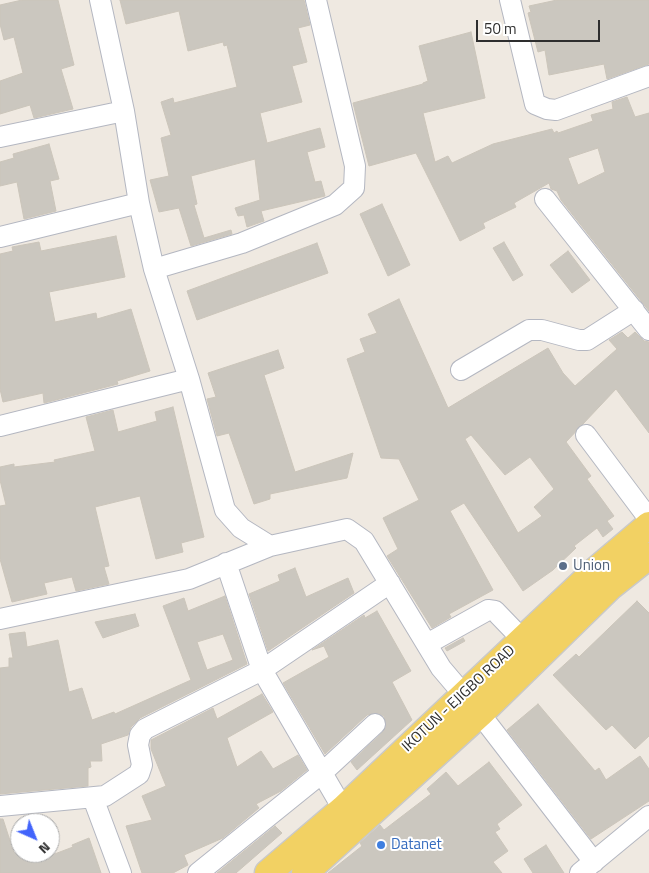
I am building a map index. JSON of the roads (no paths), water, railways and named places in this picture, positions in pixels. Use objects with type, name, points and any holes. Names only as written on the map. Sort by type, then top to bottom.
[{"type":"main road","name":"IKOTUN - EJIGBO ROAD","points":[[268,873],[343,809],[522,639],[649,525]]},
{"type":"main road","name":"IKOTUN - EJIGBO ROAD","points":[[310,872],[480,714],[611,586],[649,556]]},
{"type":"street","points":[[100,0],[124,111],[139,203],[154,269],[189,379],[225,510],[241,528],[270,546]]},
{"type":"street","points":[[154,269],[242,243],[335,205],[354,188],[355,166],[316,0]]},
{"type":"street","points":[[510,0],[535,104],[556,110],[649,76]]},
{"type":"street","points":[[0,137],[124,111]]},
{"type":"street","points":[[545,199],[649,330]]},
{"type":"street","points":[[0,237],[139,203]]},
{"type":"street","points":[[461,370],[529,330],[542,330],[579,340],[587,340],[634,310]]},
{"type":"street","points":[[0,426],[189,379]]},
{"type":"street","points":[[586,436],[649,519]]},
{"type":"street","points":[[0,618],[189,579],[270,546],[347,529],[364,541],[441,668],[480,714],[587,867],[649,816]]},
{"type":"street","points":[[226,563],[262,670],[343,809]]},
{"type":"street","points":[[0,806],[105,796],[139,774],[142,765],[138,745],[140,736],[145,729],[262,670],[390,582]]},
{"type":"street","points":[[426,644],[488,610],[495,611],[522,639]]},
{"type":"street","points":[[198,873],[322,773],[375,724]]},
{"type":"street","points":[[93,798],[121,873]]},
{"type":"place","name":"Union","points":[[563,566]]},
{"type":"place","name":"Datanet","points":[[381,845]]}]
